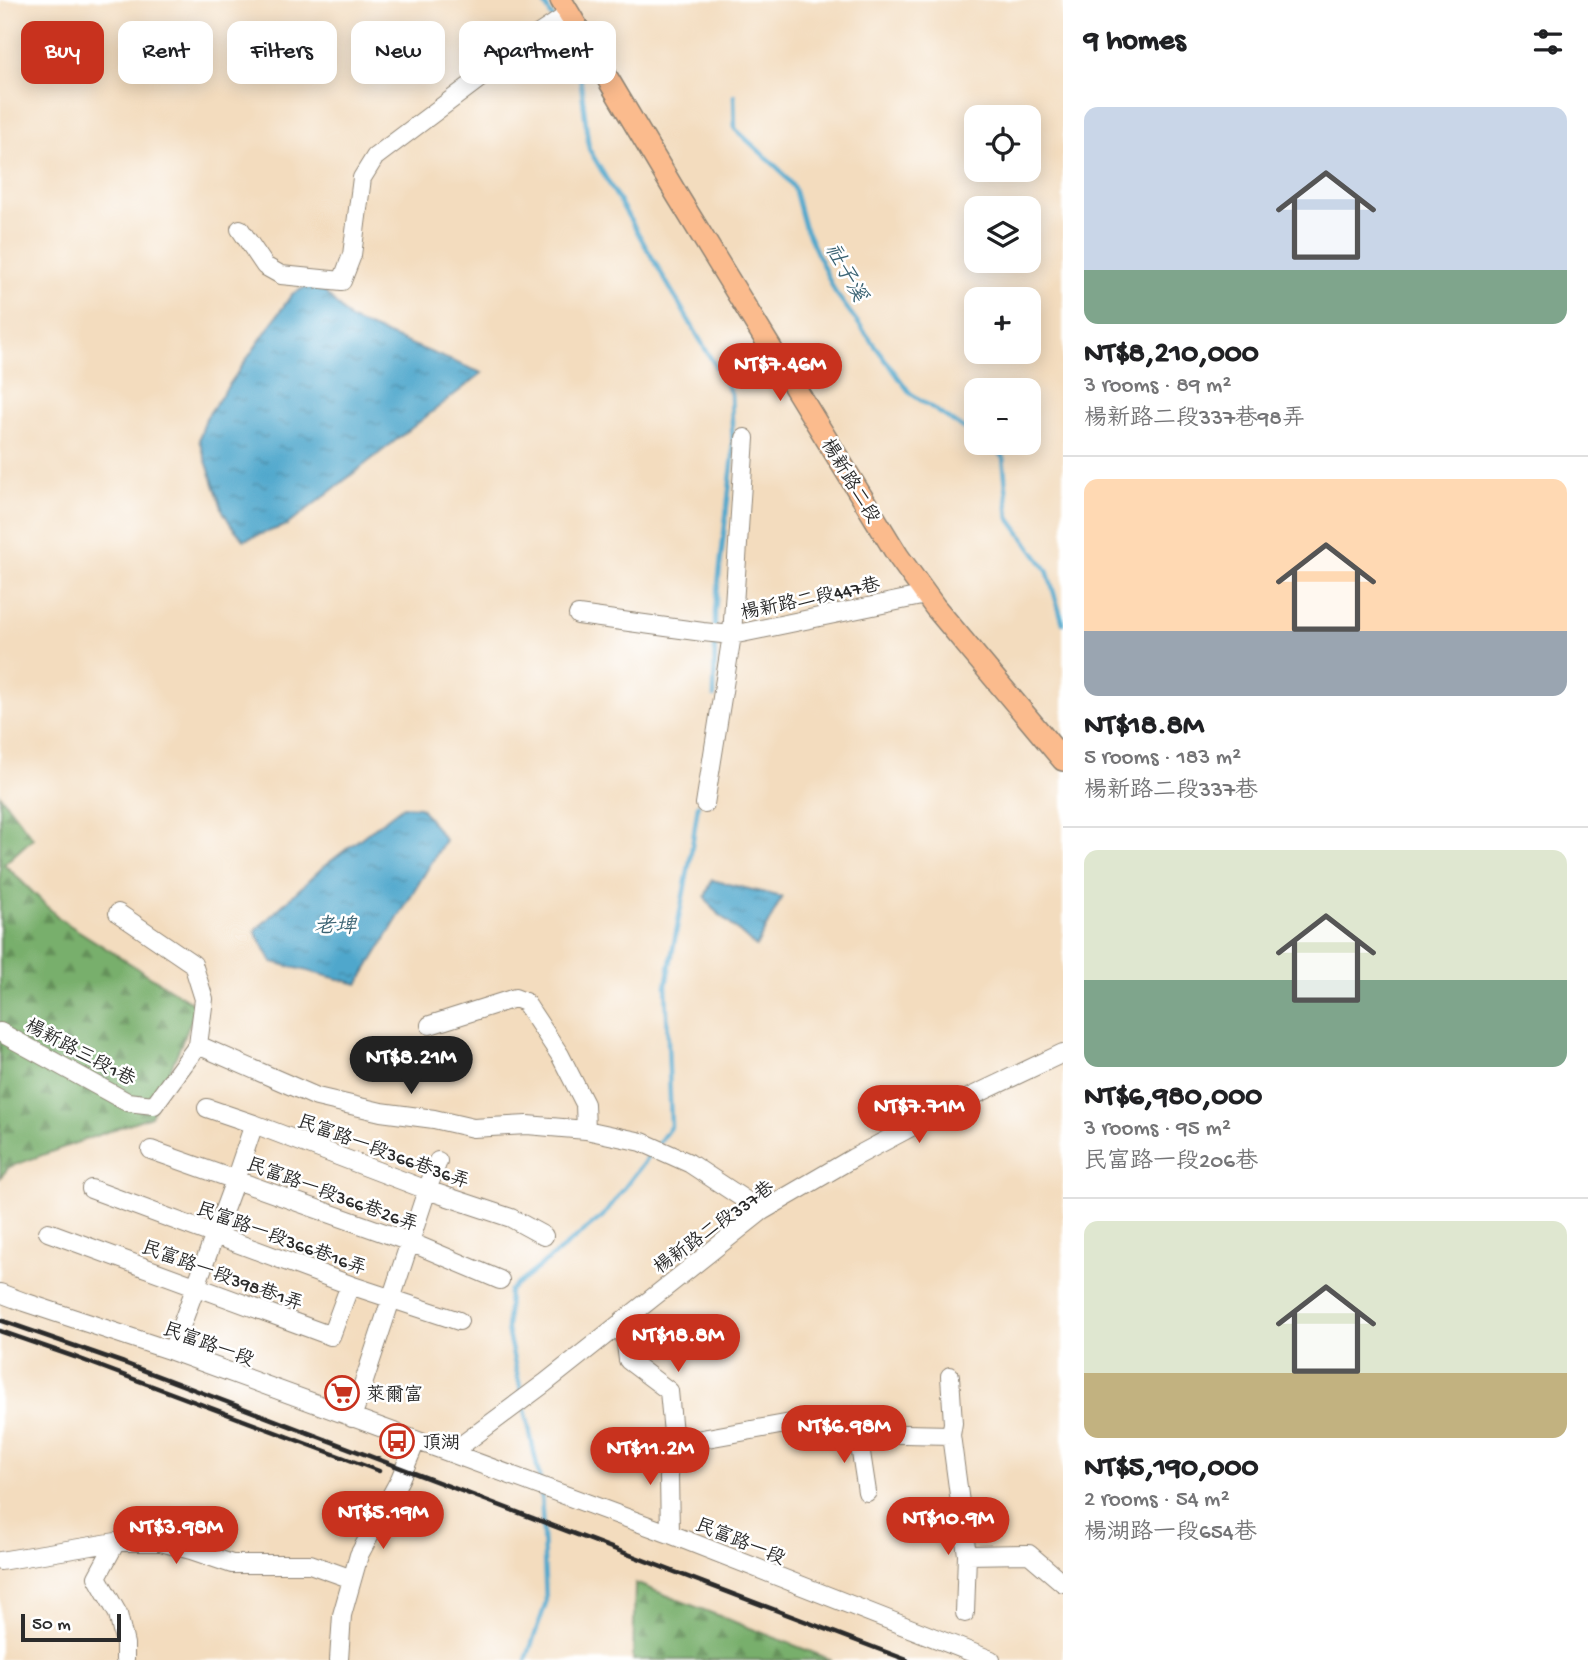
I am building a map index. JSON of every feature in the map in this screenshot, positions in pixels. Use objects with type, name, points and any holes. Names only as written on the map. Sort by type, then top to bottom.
[{"type":"main road","name":"楊新路二段","points":[[565,7],[898,556],[926,595],[1063,760]]},
{"type":"street","points":[[240,229],[265,266],[281,275],[342,281],[352,255],[362,178],[375,158],[540,33],[565,7]]},
{"type":"street","points":[[705,804],[732,635],[745,438]]},
{"type":"street","name":"楊新路二段447巷","points":[[578,615],[732,635],[926,595]]},
{"type":"street","points":[[118,914],[193,964],[205,999],[198,1045],[317,1097],[381,1112],[434,1119],[473,1128],[527,1125],[586,1130],[642,1142],[690,1163],[762,1211]]},
{"type":"street","points":[[430,1025],[515,998],[524,1002],[560,1055],[585,1104],[586,1130]]},
{"type":"street","name":"楊新路三段1巷","points":[[0,1032],[127,1102],[154,1105],[198,1045]]},
{"type":"street","name":"楊新路二段337巷","points":[[451,1453],[523,1400],[762,1211],[934,1115],[1063,1053]]},
{"type":"street","name":"民富路一段366巷36弄","points":[[206,1108],[511,1219],[544,1236]]},
{"type":"street","points":[[172,1351],[254,1124]]},
{"type":"street","name":"民富路一段366巷26弄","points":[[151,1150],[410,1242],[500,1280]]},
{"type":"street","points":[[352,1418],[438,1161]]},
{"type":"street","name":"民富路一段366巷16弄","points":[[91,1189],[350,1285],[459,1321]]},
{"type":"street","name":"民富路一段398巷1弄","points":[[48,1232],[331,1336],[350,1285]]},
{"type":"street","name":"民富路一段","points":[[0,1293],[172,1351],[670,1534],[991,1660]]},
{"type":"street","points":[[623,1320],[628,1360],[668,1391],[674,1444],[668,1475],[670,1534]]},
{"type":"street","points":[[950,1376],[953,1423],[951,1435],[967,1555],[965,1613]]},
{"type":"street","points":[[674,1444],[802,1421],[832,1423],[858,1433],[951,1435]]},
{"type":"street","points":[[858,1433],[867,1492]]},
{"type":"street","points":[[339,1660],[342,1615],[359,1555],[400,1479],[416,1441]]},
{"type":"street","points":[[0,1560],[116,1542],[161,1542],[232,1564],[310,1564],[352,1579]]},
{"type":"street","points":[[116,1542],[97,1577],[118,1614],[125,1644],[125,1660]]},
{"type":"street","points":[[967,1555],[1029,1554],[1063,1583]]},
{"type":"green space","points":[[0,795],[33,838],[4,864],[60,919],[197,1006],[151,1116],[9,1167],[0,1178]]},
{"type":"green space","points":[[635,1583],[832,1660],[633,1660]]},
{"type":"water","points":[[315,282],[351,320],[482,373],[287,525],[244,540],[223,511],[199,440],[206,418],[292,294]]},
{"type":"water","name":"老埤","points":[[403,806],[420,807],[445,840],[358,984],[272,962],[255,931],[323,867]]},
{"type":"water","points":[[712,880],[782,897],[756,947],[712,908],[705,897]]},
{"type":"waterway","points":[[542,0],[553,18]]},
{"type":"waterway","points":[[581,84],[589,149],[731,393],[733,456],[715,629]]},
{"type":"waterway","name":"社子溪","points":[[734,96],[735,129],[780,170],[794,188],[804,225],[835,292],[910,393],[964,429]]},
{"type":"waterway","name":"社子溪","points":[[1002,455],[1009,518],[1047,570],[1063,623]]},
{"type":"waterway","points":[[714,696],[715,638]]},
{"type":"waterway","points":[[657,1145],[671,1126],[666,985],[698,805]]},
{"type":"waterway","points":[[522,1395],[507,1330],[509,1291],[603,1216],[652,1152]]},
{"type":"waterway","points":[[524,1404],[540,1481]]},
{"type":"waterway","points":[[526,1660],[546,1603],[541,1490]]},
{"type":"railway","points":[[0,1320],[124,1363],[907,1660]]},
{"type":"railway","points":[[0,1331],[379,1471]]},
{"type":"place","name":"萊爾富","points":[[342,1393]]},
{"type":"place","name":"頂湖","points":[[397,1441]]}]
